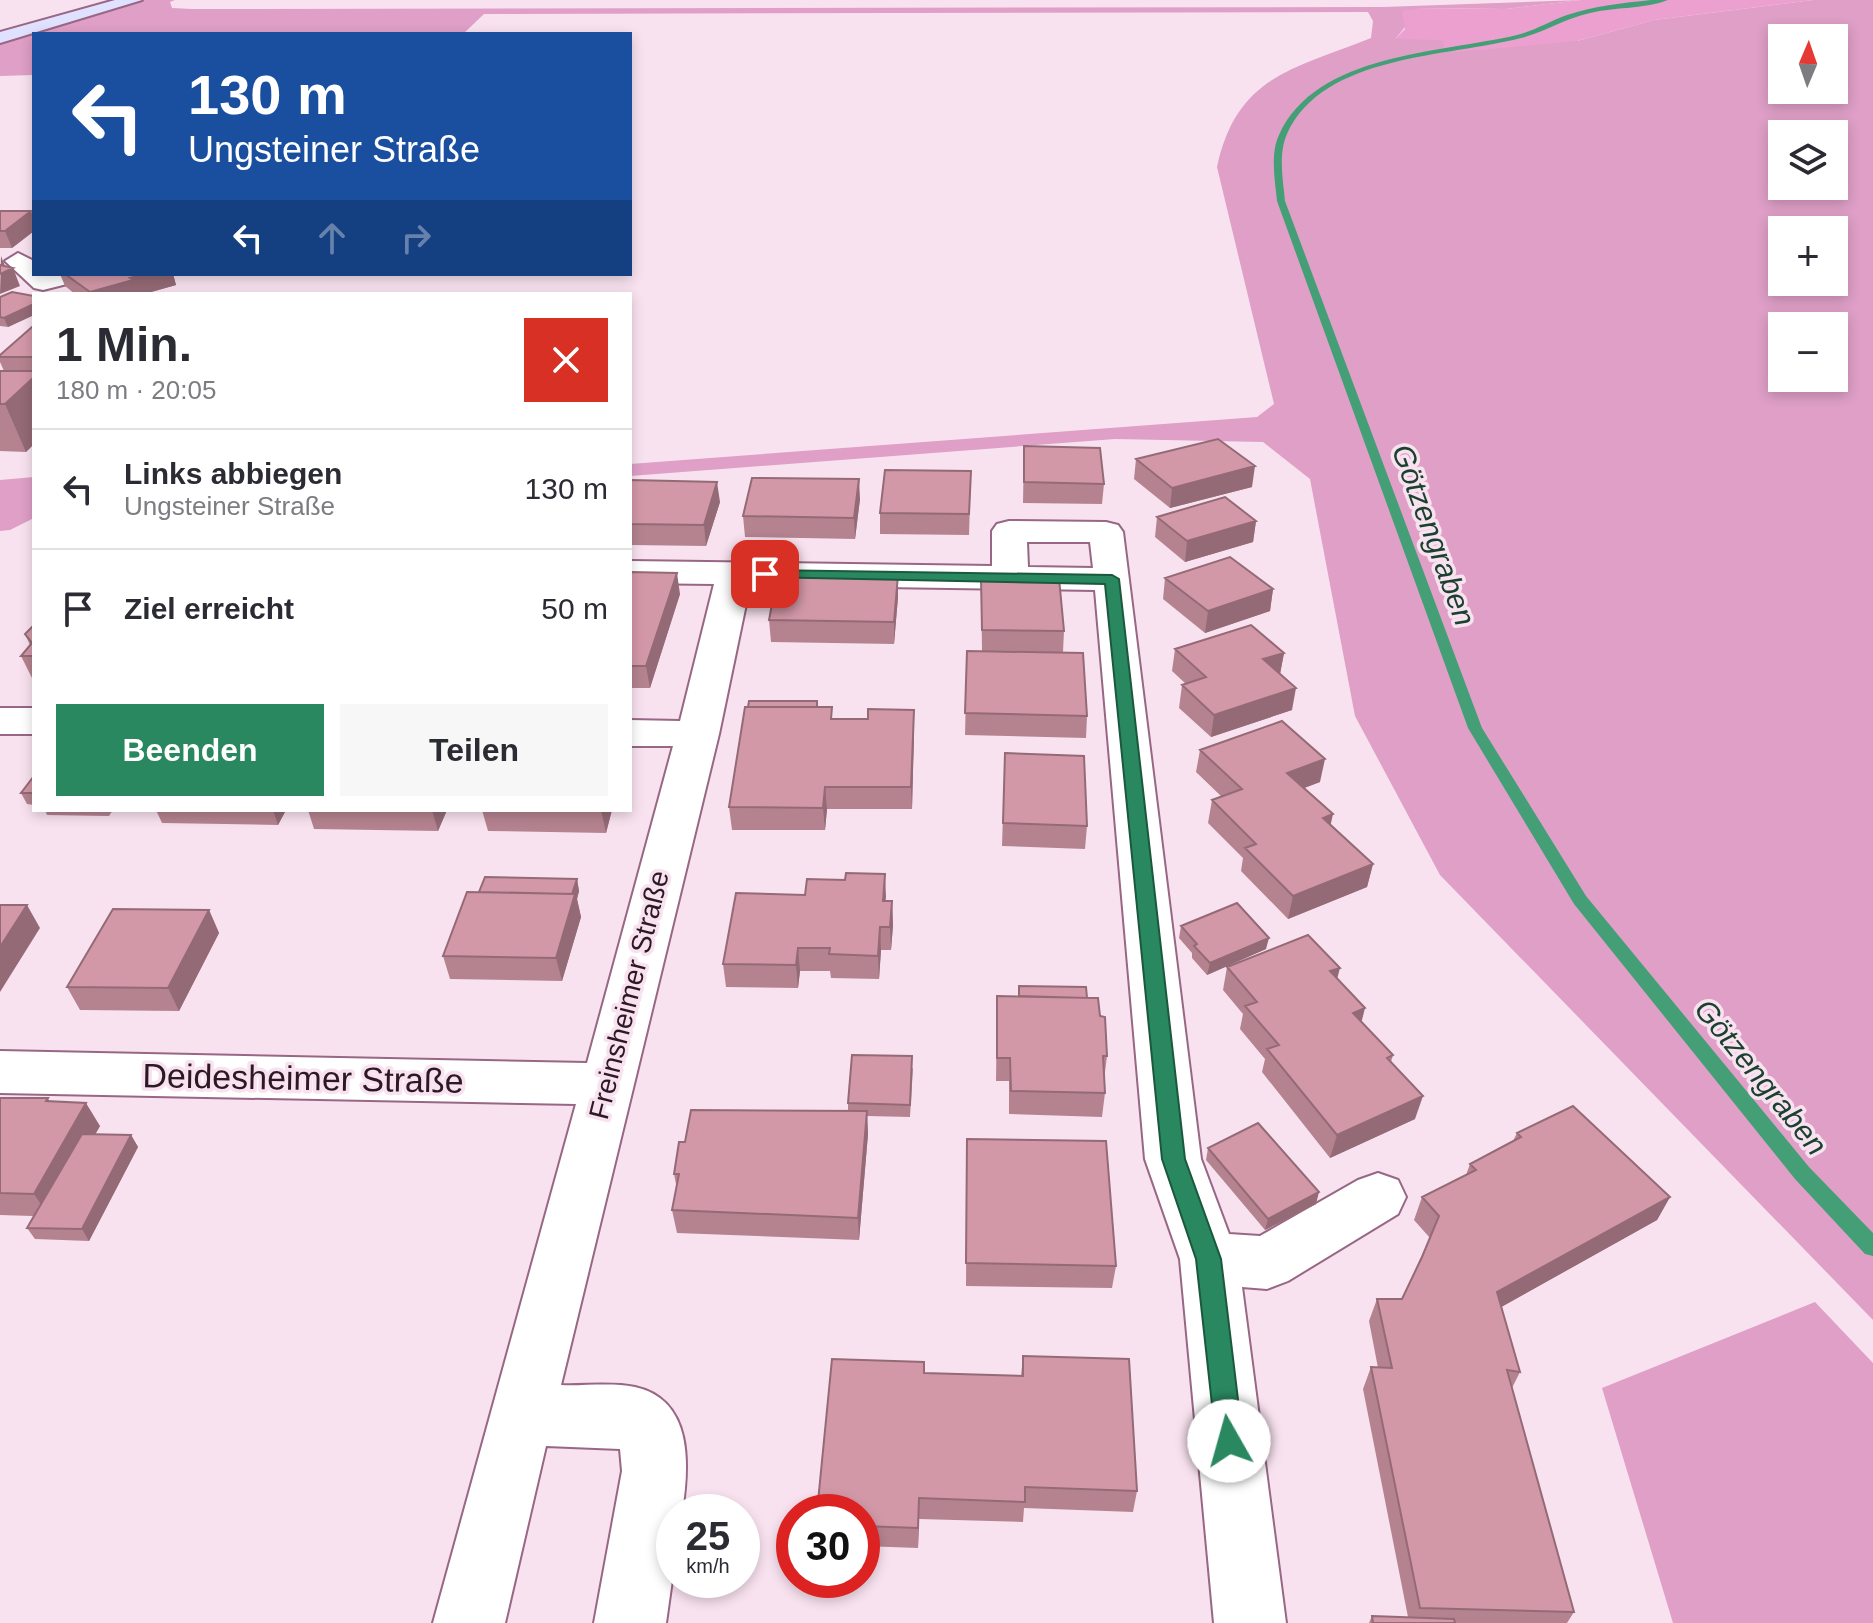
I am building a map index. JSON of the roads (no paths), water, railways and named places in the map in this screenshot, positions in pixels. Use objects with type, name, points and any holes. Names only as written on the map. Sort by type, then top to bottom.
[{"type":"main road","points":[[0,38],[134,0]]},
{"type":"street","points":[[17,259],[32,272]]},
{"type":"street","points":[[36,276],[43,282],[66,276]]},
{"type":"street","points":[[1010,577],[1009,531],[1106,532],[1173,1159],[1209,1259],[1250,1623]]},
{"type":"street","points":[[632,572],[1112,579]]},
{"type":"street","name":"Freinsheimer Straße","points":[[469,1623],[520,1415],[698,734],[734,574]]},
{"type":"street","points":[[0,721],[32,721]]},
{"type":"street","points":[[632,733],[698,734]]},
{"type":"street","name":"Deidesheimer Straße","points":[[0,1072],[607,1084]]},
{"type":"street","points":[[1209,1259],[1267,1263],[1378,1197]]},
{"type":"street","points":[[520,1415],[635,1418],[652,1437],[655,1471],[630,1623]]},
{"type":"waterway","name":"Götzengraben","points":[[1665,0],[1573,15],[1518,37],[1387,62],[1354,73],[1324,88],[1300,108],[1283,134],[1278,159],[1281,201],[1475,728],[1580,900],[1802,1173],[1873,1247]]}]
